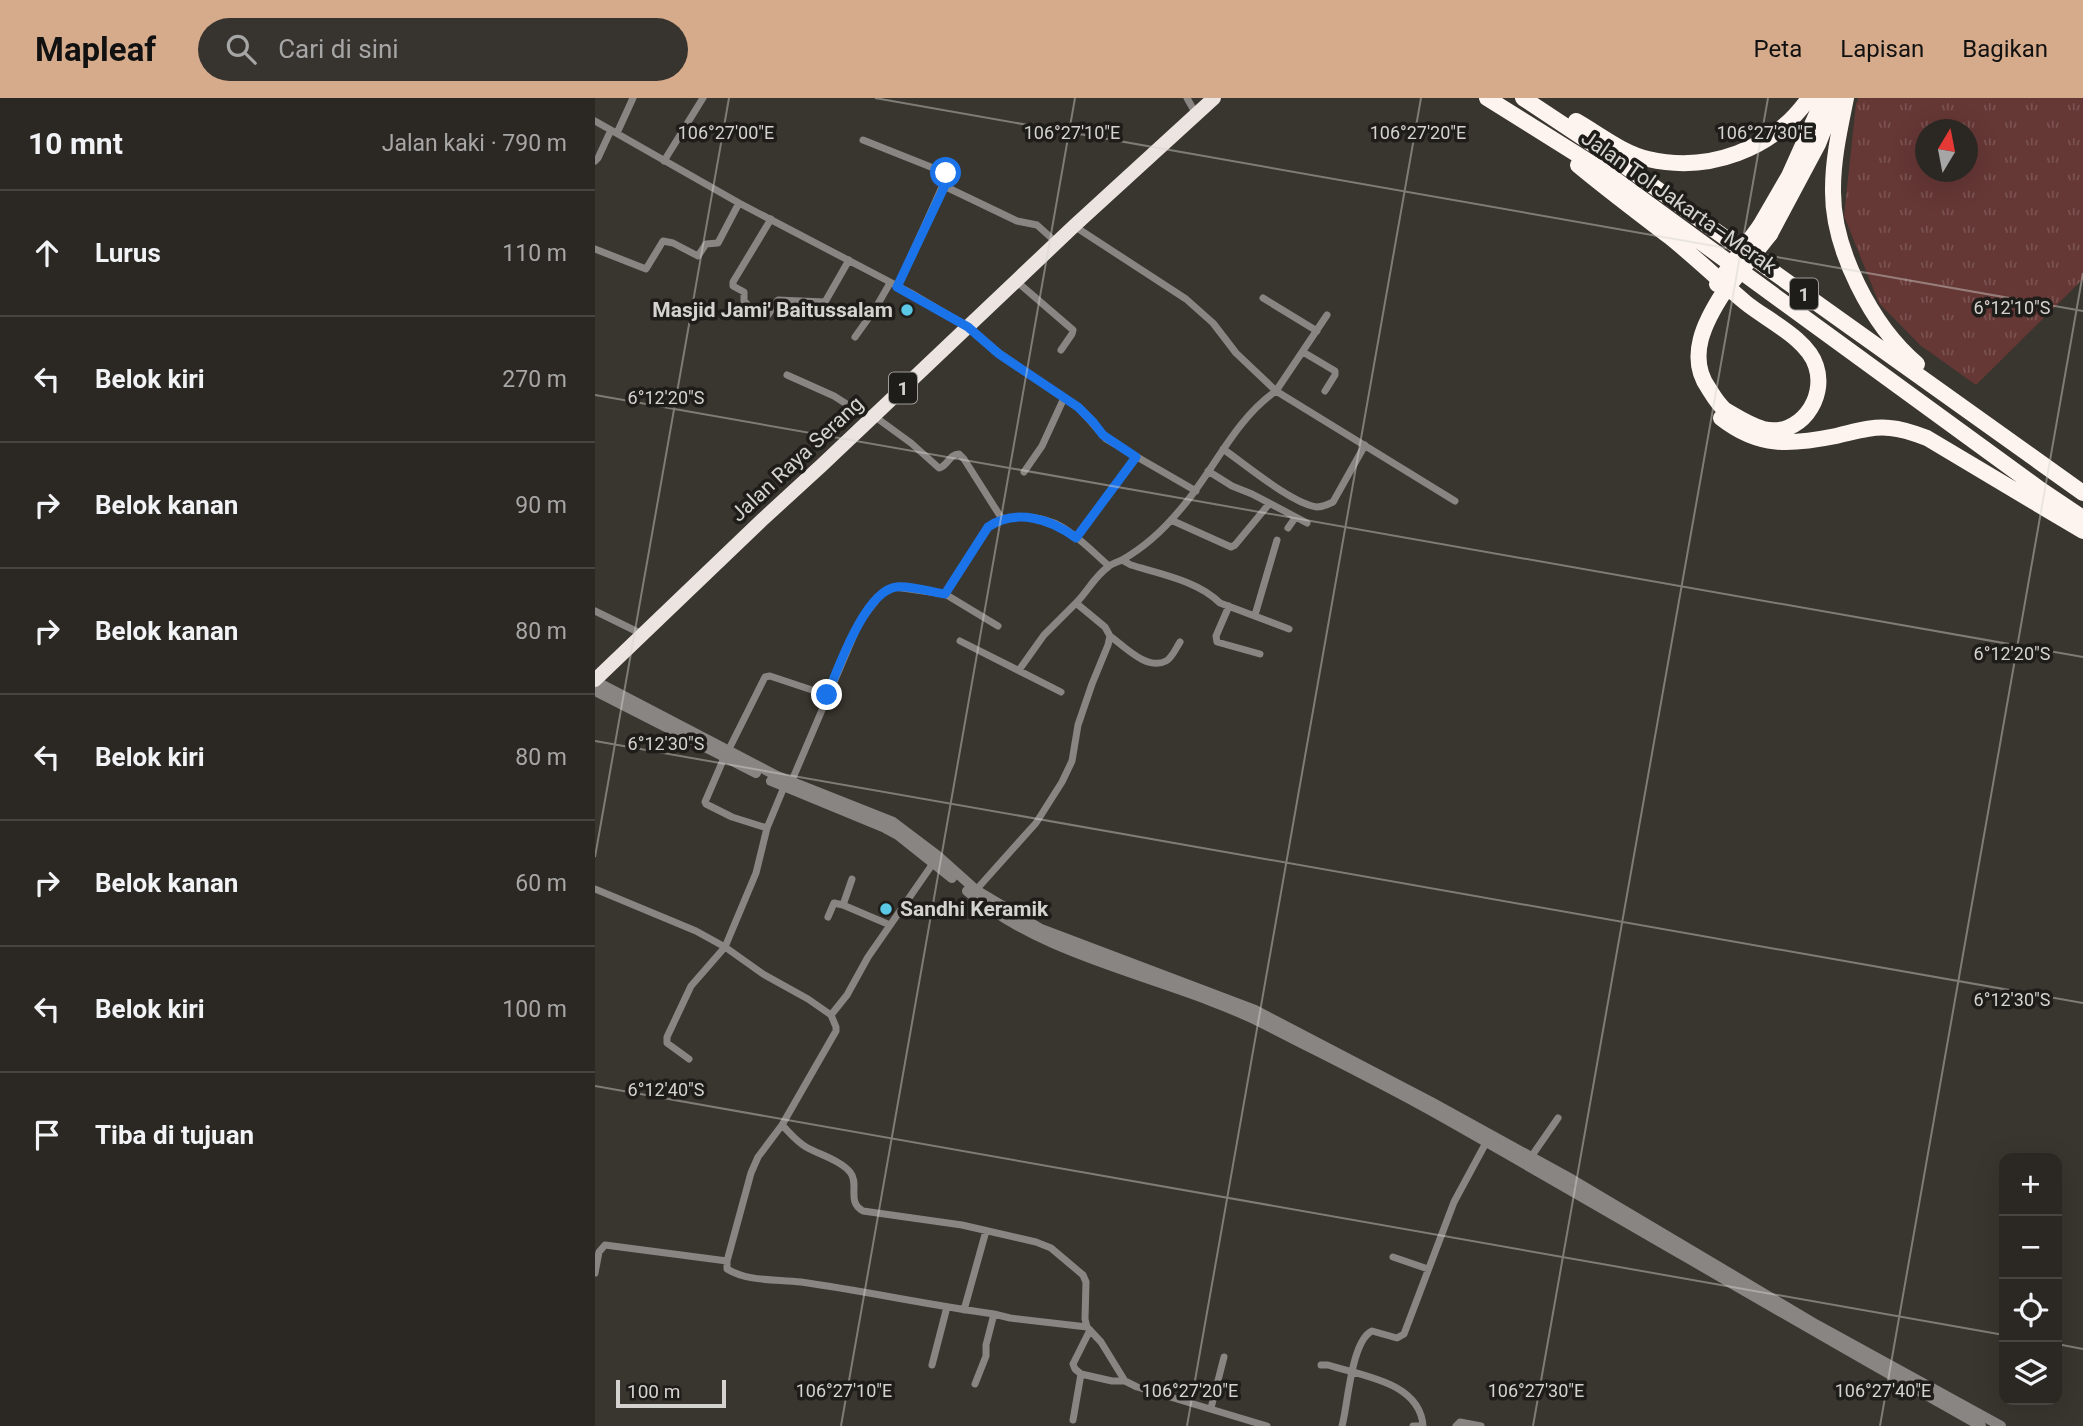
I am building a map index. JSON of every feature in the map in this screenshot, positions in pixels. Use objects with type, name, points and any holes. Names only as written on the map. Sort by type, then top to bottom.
[{"type":"highway","name":"Jalan Raya Serang","points":[[595,680],[1074,226],[1214,98]]},
{"type":"highway","name":"Jalan Tol Jakarta–Merak","points":[[1487,98],[1602,170],[2018,474],[2083,518]]},
{"type":"highway","name":"Jalan Tol Jakarta–Merak","points":[[1523,98],[1626,167],[2083,492]]},
{"type":"highway","points":[[1538,98],[1622,148],[1647,158],[1672,162],[1719,160],[1755,146],[1776,132],[1809,98]]},
{"type":"highway","points":[[1765,230],[1824,98]]},
{"type":"highway","points":[[1836,98],[1818,144],[1765,230],[1702,312],[1692,341],[1691,362],[1695,382],[1711,410],[1736,430],[1760,440],[1794,442],[1865,429],[1905,429],[1927,438],[2083,531]]},
{"type":"highway","points":[[1846,98],[1835,151],[1832,191],[1838,233],[1849,264],[1886,333],[1934,379],[2083,492]]},
{"type":"highway","points":[[1527,123],[1669,237],[1748,305],[1806,348],[1817,368],[1819,387],[1814,405],[1801,421],[1782,429],[1764,429],[1740,419],[1720,406],[1703,381],[1698,362],[1699,344],[1721,288]]},
{"type":"street","points":[[595,161],[633,98]]},
{"type":"street","points":[[664,161],[703,98]]},
{"type":"street","points":[[1188,98],[1196,114]]},
{"type":"street","points":[[595,121],[739,203],[849,260],[968,327],[999,354],[1087,415],[1103,435],[1196,491]]},
{"type":"street","points":[[855,337],[894,285],[947,181],[946,173],[863,140]]},
{"type":"street","points":[[944,186],[1017,221],[1037,225],[1056,243]]},
{"type":"street","points":[[595,249],[646,269],[665,240],[696,256],[706,244],[718,243],[739,203]]},
{"type":"street","points":[[771,219],[733,282],[733,286],[744,292],[744,301],[755,310],[768,315],[776,302],[783,299],[825,302],[849,260]]},
{"type":"street","points":[[1074,226],[1186,299],[1213,323],[1236,353],[1276,391],[1455,501]]},
{"type":"street","points":[[1016,281],[1072,329],[1072,334],[1061,350]]},
{"type":"street","points":[[1263,298],[1317,331]]},
{"type":"street","points":[[1019,670],[1044,635],[1109,566],[1122,560],[1171,520],[1196,491],[1243,422],[1276,391],[1327,315]]},
{"type":"street","points":[[1303,352],[1335,371],[1325,391]]},
{"type":"street","points":[[787,375],[834,396],[871,417],[911,443],[939,468],[953,455],[959,454],[1002,519]]},
{"type":"street","points":[[1024,471],[1042,446],[1064,398]]},
{"type":"street","points":[[1223,449],[1295,499],[1319,507],[1333,502],[1364,445]]},
{"type":"street","points":[[1076,538],[1136,457]]},
{"type":"street","points":[[1208,471],[1232,486],[1307,523]]},
{"type":"street","points":[[1171,520],[1231,547],[1269,504]]},
{"type":"street","points":[[945,594],[988,527],[1002,519],[1018,517],[1061,526],[1109,566]]},
{"type":"street","points":[[1288,528],[1295,518]]},
{"type":"street","points":[[1255,615],[1277,540]]},
{"type":"street","points":[[1122,560],[1199,588],[1220,603],[1289,629]]},
{"type":"street","points":[[689,1059],[667,1044],[667,1037],[691,986],[725,947],[755,873],[767,828],[860,621],[881,594],[895,587],[945,594],[997,626]]},
{"type":"street","points":[[1076,603],[1105,627],[1110,636],[1148,662],[1169,660],[1179,642]]},
{"type":"street","points":[[1229,607],[1216,636],[1217,642],[1260,654]]},
{"type":"street","points":[[595,611],[642,634]]},
{"type":"street","points":[[976,890],[1036,823],[1068,771],[1078,725],[1110,636]]},
{"type":"street","points":[[961,641],[1061,692]]},
{"type":"street","points":[[767,828],[732,817],[706,804],[726,754],[765,677],[770,676],[827,695]]},
{"type":"street","points":[[595,680],[726,754]]},
{"type":"street","points":[[595,691],[788,786],[876,820],[936,859],[976,890],[1041,929],[1255,1010],[1433,1103],[1611,1215],[1981,1426]]},
{"type":"street","points":[[831,1015],[848,995],[868,957],[936,859]]},
{"type":"street","points":[[936,859],[987,906],[1039,937],[1252,1018],[1432,1112],[1531,1157],[1817,1325],[2001,1426]]},
{"type":"street","points":[[843,905],[852,879]]},
{"type":"street","points":[[595,889],[696,930],[763,974],[808,999],[831,1015],[835,1021],[836,1031],[782,1125],[758,1157],[751,1172],[727,1269],[750,1278],[799,1282],[1010,1318],[1089,1328]]},
{"type":"street","points":[[828,916],[834,903],[890,925]]},
{"type":"street","points":[[1531,1157],[1558,1118]]},
{"type":"street","points":[[782,1125],[806,1147],[851,1172],[854,1202],[859,1209],[962,1225],[1045,1245],[1082,1273],[1086,1282],[1085,1319],[1125,1381]]},
{"type":"street","points":[[1342,1426],[1359,1349],[1372,1331],[1397,1338],[1404,1334],[1454,1202],[1488,1139]]},
{"type":"street","points":[[964,1310],[986,1231]]},
{"type":"street","points":[[595,1273],[601,1248],[610,1244],[727,1261]]},
{"type":"street","points":[[1393,1257],[1428,1269]]},
{"type":"street","points":[[933,1365],[947,1307]]},
{"type":"street","points":[[975,1384],[986,1356],[993,1314]]},
{"type":"street","points":[[1089,1328],[1073,1364],[1081,1374],[1125,1381],[1267,1426]]},
{"type":"street","points":[[1211,1408],[1224,1357]]},
{"type":"street","points":[[1321,1365],[1402,1390],[1419,1406],[1422,1415],[1423,1426],[1413,1426]]},
{"type":"street","points":[[1073,1420],[1081,1374]]},
{"type":"street","points":[[1456,1426],[1460,1422],[1481,1426]]},
{"type":"green space","points":[[1859,98],[2083,98],[2083,279],[1976,385],[1920,345],[1879,303],[1844,216],[1856,104]]},
{"type":"place","name":"Masjid Jami' Baitussalam","points":[[907,310]]},
{"type":"place","name":"Sandhi Keramik","points":[[886,909]]},
{"type":"route","points":[[827,695],[860,621],[881,594],[895,587],[902,587],[945,594],[988,527],[998,520],[1031,517],[1061,526],[1076,538],[1136,457],[1107,439],[1078,407],[999,354],[968,327],[897,287],[947,181],[946,173]]}]
